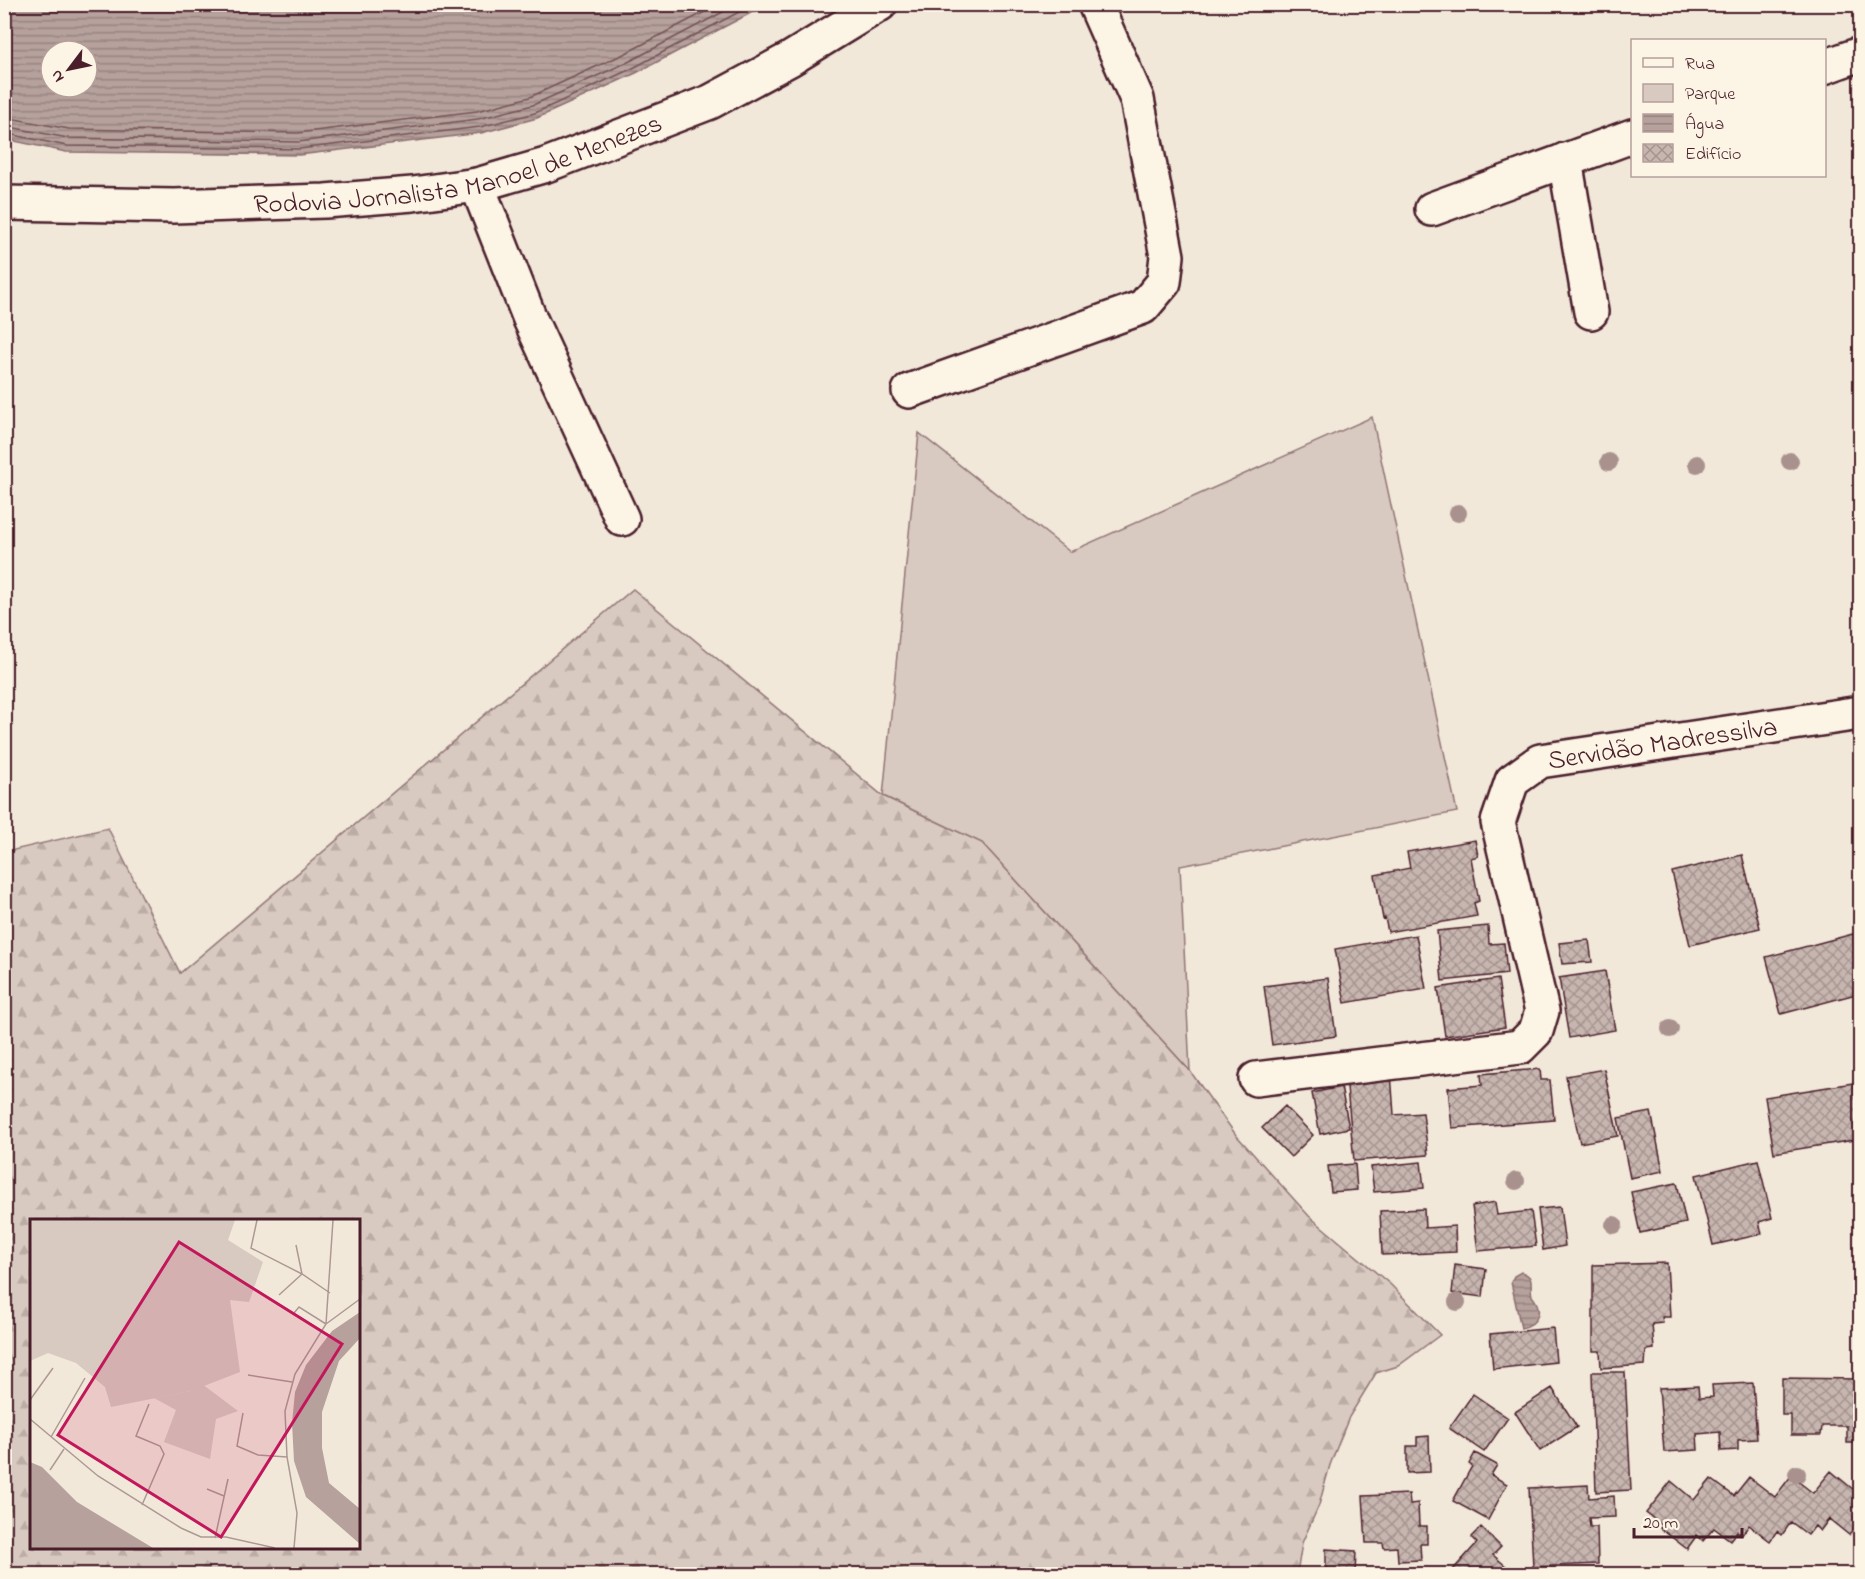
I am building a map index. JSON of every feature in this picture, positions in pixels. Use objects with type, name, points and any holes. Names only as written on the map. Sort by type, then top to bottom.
[{"type":"street","name":"Rodovia Jornalista Manoel de Menezes","points":[[4,203],[174,206],[326,201],[413,194],[477,185],[546,165],[710,102],[790,59],[880,4]]},
{"type":"street","points":[[909,391],[1143,307],[1164,282],[1167,256],[1137,99],[1095,4]]},
{"type":"street","points":[[1826,66],[1860,54]]},
{"type":"street","points":[[1432,208],[1631,136]]},
{"type":"street","points":[[1565,160],[1591,312]]},
{"type":"street","points":[[477,185],[526,309],[622,519]]},
{"type":"street","name":"Servidão Madressilva","points":[[1256,1079],[1520,1047],[1536,1031],[1542,1011],[1498,822],[1512,782],[1540,762],[1860,713]]},
{"type":"green space","points":[[1372,417],[1457,812],[1180,866],[1190,1071],[982,843],[883,796],[919,433],[1070,552]]},
{"type":"green space","points":[[633,589],[883,796],[982,843],[1190,1071],[1236,1135],[1309,1216],[1391,1285],[1440,1335],[1398,1366],[1376,1373],[1349,1417],[1330,1465],[1319,1505],[1302,1543],[1297,1574],[5,1574],[5,852],[108,828],[180,973]]},
{"type":"water","points":[[5,4],[766,4],[636,73],[537,118],[481,133],[299,155],[66,152],[5,139]]},
{"type":"water","points":[[1521,1272],[1529,1276],[1532,1296],[1538,1306],[1538,1315],[1536,1320],[1521,1328],[1511,1282],[1514,1276]]},
{"type":"building","points":[[1475,840],[1478,856],[1471,858],[1479,901],[1474,903],[1477,916],[1388,932],[1385,918],[1383,919],[1375,875],[1410,868],[1407,852]]},
{"type":"building","points":[[1742,855],[1760,928],[1690,945],[1672,872]]},
{"type":"building","points":[[1488,926],[1489,944],[1504,943],[1507,974],[1442,981],[1437,931]]},
{"type":"building","points":[[1853,934],[1860,965],[1860,993],[1781,1014],[1766,957]]},
{"type":"building","points":[[1416,935],[1426,989],[1345,1003],[1335,949]]},
{"type":"building","points":[[1589,940],[1592,962],[1562,964],[1559,943]]},
{"type":"building","points":[[1605,971],[1615,1030],[1569,1038],[1559,978]]},
{"type":"building","points":[[1328,978],[1336,1036],[1272,1045],[1264,986]]},
{"type":"building","points":[[1498,979],[1505,1027],[1445,1036],[1438,988]]},
{"type":"building","points":[[1540,1069],[1541,1080],[1550,1080],[1554,1120],[1452,1128],[1448,1088],[1482,1085],[1481,1074]]},
{"type":"building","points":[[1604,1069],[1618,1136],[1580,1143],[1566,1076]]},
{"type":"building","points":[[1391,1073],[1394,1115],[1423,1113],[1428,1155],[1354,1161],[1346,1077]]},
{"type":"building","points":[[1860,1082],[1860,1139],[1774,1153],[1765,1097]]},
{"type":"building","points":[[1341,1087],[1349,1128],[1320,1134],[1312,1093]]},
{"type":"building","points":[[1285,1106],[1313,1135],[1291,1157],[1262,1128]]},
{"type":"building","points":[[1651,1112],[1663,1171],[1630,1178],[1618,1118]]},
{"type":"building","points":[[1758,1160],[1772,1218],[1759,1222],[1762,1234],[1713,1245],[1696,1175]]},
{"type":"building","points":[[1421,1162],[1424,1188],[1374,1192],[1371,1167]]},
{"type":"building","points":[[1355,1164],[1357,1190],[1331,1192],[1328,1166]]},
{"type":"building","points":[[1677,1183],[1686,1223],[1640,1233],[1631,1192]]},
{"type":"building","points":[[1495,1202],[1497,1215],[1531,1211],[1536,1246],[1478,1251],[1472,1206]]},
{"type":"building","points":[[1560,1207],[1565,1246],[1543,1250],[1538,1209]]},
{"type":"building","points":[[1424,1209],[1425,1228],[1455,1226],[1456,1252],[1382,1255],[1380,1211]]},
{"type":"building","points":[[1667,1263],[1670,1317],[1662,1317],[1663,1323],[1652,1324],[1654,1349],[1646,1350],[1645,1365],[1601,1368],[1600,1351],[1593,1351],[1593,1265]]},
{"type":"building","points":[[1455,1265],[1486,1269],[1483,1297],[1452,1293]]},
{"type":"building","points":[[1553,1328],[1556,1362],[1493,1369],[1490,1334]]},
{"type":"building","points":[[1592,1372],[1625,1372],[1631,1490],[1596,1492]]},
{"type":"building","points":[[1782,1378],[1860,1379],[1860,1443],[1847,1443],[1847,1426],[1822,1426],[1821,1435],[1791,1435],[1791,1415],[1782,1415]]},
{"type":"building","points":[[1753,1383],[1757,1439],[1738,1440],[1738,1450],[1721,1451],[1720,1432],[1697,1434],[1698,1450],[1664,1452],[1659,1388],[1698,1386],[1699,1398],[1713,1397],[1712,1385]]},
{"type":"building","points":[[1552,1388],[1577,1427],[1540,1451],[1515,1412]]},
{"type":"building","points":[[1473,1394],[1508,1418],[1484,1452],[1449,1428]]},
{"type":"building","points":[[1429,1436],[1430,1472],[1407,1473],[1407,1446],[1417,1446],[1417,1437]]},
{"type":"building","points":[[1475,1453],[1497,1465],[1491,1475],[1507,1484],[1488,1520],[1453,1501],[1472,1466],[1469,1464]]},
{"type":"building","points":[[1831,1471],[1860,1495],[1860,1532],[1855,1528],[1849,1535],[1829,1519],[1820,1531],[1815,1526],[1808,1535],[1791,1522],[1782,1535],[1777,1531],[1770,1541],[1749,1525],[1742,1535],[1737,1531],[1730,1540],[1714,1528],[1703,1541],[1697,1535],[1687,1549],[1660,1528],[1663,1526],[1646,1513],[1671,1481],[1694,1500],[1711,1479],[1734,1496],[1749,1477],[1775,1497],[1791,1476],[1813,1493]]},
{"type":"building","points":[[1588,1485],[1589,1498],[1614,1496],[1615,1517],[1589,1518],[1590,1527],[1597,1527],[1598,1564],[1533,1567],[1529,1488]]},
{"type":"building","points":[[1409,1494],[1410,1504],[1418,1503],[1419,1526],[1427,1526],[1427,1544],[1420,1544],[1421,1560],[1398,1561],[1397,1547],[1384,1548],[1383,1543],[1366,1543],[1363,1496]]},
{"type":"building","points":[[1481,1527],[1501,1547],[1493,1555],[1508,1568],[1502,1574],[1456,1574],[1452,1571],[1477,1543],[1471,1537]]},
{"type":"building","points":[[1326,1549],[1356,1551],[1355,1574],[1326,1574]]}]
